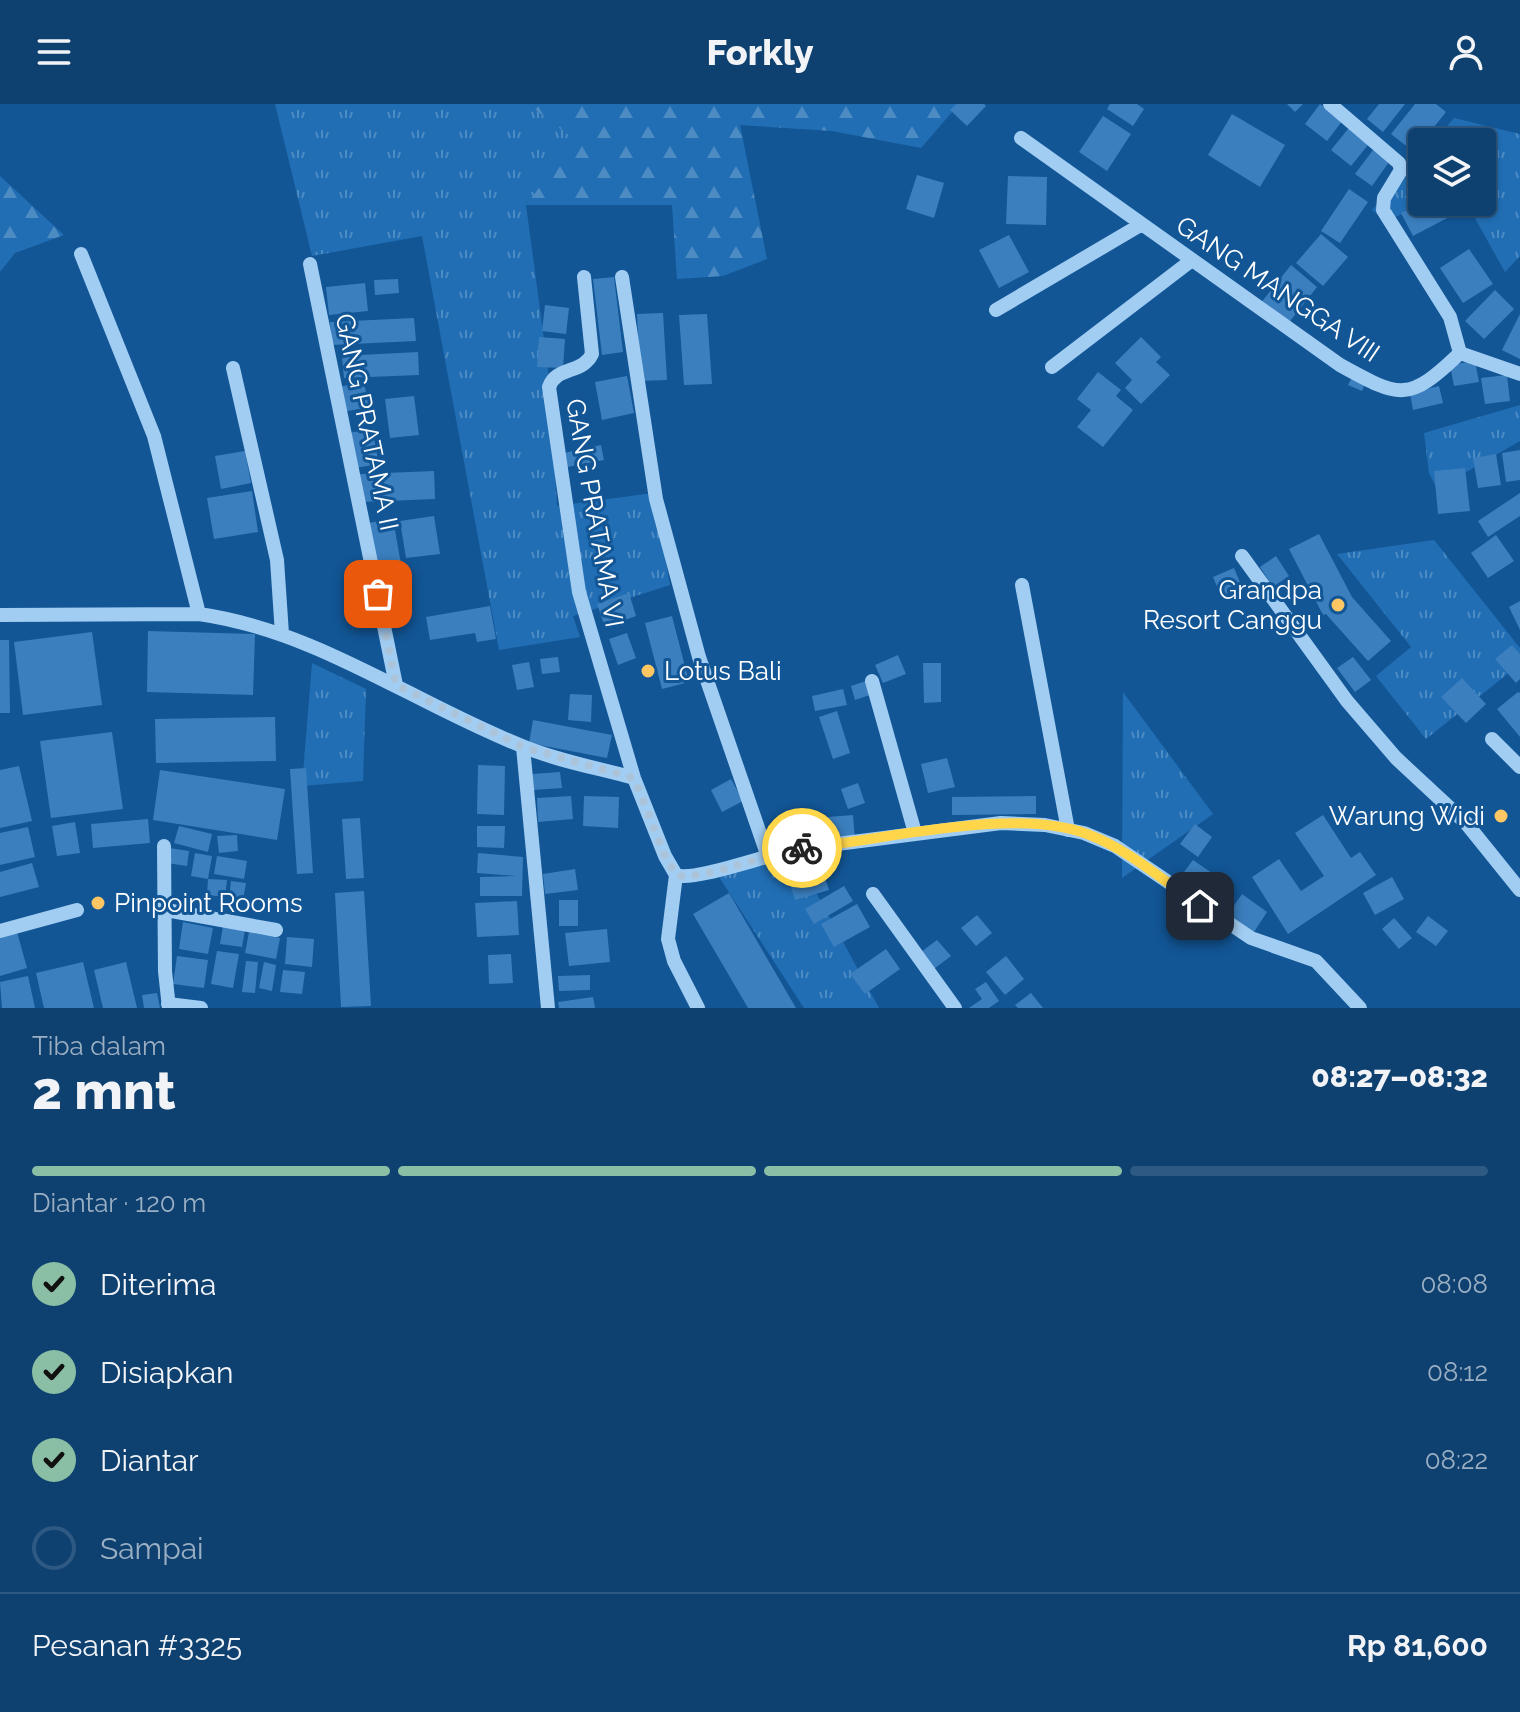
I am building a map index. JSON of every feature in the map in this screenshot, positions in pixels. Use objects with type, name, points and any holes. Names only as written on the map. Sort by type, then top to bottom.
[{"type":"street","points":[[1330,104],[1399,163],[1401,170],[1384,198],[1383,210],[1450,317],[1460,353],[1520,374]]},
{"type":"street","name":"GANG MANGGA VIII","points":[[1021,138],[1340,365],[1376,385],[1397,392],[1411,391],[1440,372],[1460,353]]},
{"type":"street","points":[[996,310],[1142,224]]},
{"type":"street","points":[[81,254],[154,436],[199,614]]},
{"type":"street","points":[[1052,367],[1192,260]]},
{"type":"street","name":"GANG PRATAMA II","points":[[310,264],[396,685]]},
{"type":"street","name":"GANG PRATAMA VI","points":[[584,277],[592,354],[583,367],[551,380],[550,399],[579,592],[634,778]]},
{"type":"street","points":[[622,277],[656,499],[699,657],[767,854]]},
{"type":"street","points":[[233,368],[277,560],[282,634]]},
{"type":"street","points":[[1242,556],[1347,701],[1396,758],[1466,823],[1520,890]]},
{"type":"street","points":[[1022,585],[1068,830]]},
{"type":"street","points":[[0,615],[199,614],[229,618],[282,634],[523,747],[634,778],[665,856],[676,875],[668,939],[674,961],[698,1008]]},
{"type":"street","points":[[872,681],[915,833]]},
{"type":"street","points":[[1492,739],[1520,767]]},
{"type":"street","points":[[523,747],[548,1008]]},
{"type":"street","points":[[676,875],[696,876],[767,854],[915,833],[1001,823],[1045,825],[1115,846],[1251,938],[1316,961],[1360,1008]]},
{"type":"street","points":[[164,846],[169,1006],[201,1008]]},
{"type":"street","points":[[873,894],[955,1008]]},
{"type":"street","points":[[0,931],[77,910]]},
{"type":"street","points":[[166,910],[276,930]]},
{"type":"green space","points":[[275,104],[528,104],[576,140],[526,205],[548,369],[557,506],[653,493],[670,585],[573,616],[580,637],[499,650],[422,236],[312,256]]},
{"type":"green space","points":[[528,104],[959,104],[921,148],[832,131],[740,125],[767,259],[723,276],[677,279],[672,205],[526,205],[575,140]]},
{"type":"green space","points":[[1454,118],[1495,128],[1445,128]]},
{"type":"green space","points":[[1496,128],[1520,134],[1520,256],[1505,272],[1474,216],[1496,216]]},
{"type":"green space","points":[[1408,170],[1408,211],[1387,221],[1372,210]]},
{"type":"green space","points":[[0,176],[64,235],[15,253],[0,272]]},
{"type":"green space","points":[[1520,405],[1520,441],[1437,489],[1429,473],[1424,433]]},
{"type":"green space","points":[[1434,540],[1520,648],[1520,664],[1426,739],[1376,676],[1411,647],[1337,554]]},
{"type":"green space","points":[[312,663],[366,689],[363,781],[302,786]]},
{"type":"green space","points":[[1123,692],[1213,814],[1122,878]]},
{"type":"green space","points":[[765,863],[801,865],[879,1008],[804,1008],[719,877]]},
{"type":"building","points":[[956,104],[986,106],[967,126],[950,110]]},
{"type":"building","points":[[1110,104],[1137,104],[1144,109],[1133,126],[1107,109]]},
{"type":"building","points":[[1287,104],[1303,104],[1295,112]]},
{"type":"building","points":[[1320,104],[1343,120],[1327,141],[1305,124]]},
{"type":"building","points":[[1379,104],[1405,104],[1383,132],[1367,119]]},
{"type":"building","points":[[1415,104],[1436,104],[1446,112],[1433,128],[1408,128],[1408,147],[1391,134]]},
{"type":"building","points":[[1232,114],[1285,145],[1260,187],[1208,155]]},
{"type":"building","points":[[1103,116],[1131,134],[1107,171],[1079,152]]},
{"type":"building","points":[[1352,124],[1372,140],[1351,166],[1331,150]]},
{"type":"building","points":[[1376,146],[1392,158],[1372,186],[1355,174]]},
{"type":"building","points":[[917,175],[944,183],[934,218],[906,209]]},
{"type":"building","points":[[1008,176],[1047,177],[1046,225],[1006,224]]},
{"type":"building","points":[[1349,189],[1368,202],[1340,243],[1321,231]]},
{"type":"building","points":[[1408,209],[1408,216],[1451,216],[1413,236],[1401,213]]},
{"type":"building","points":[[1321,234],[1348,257],[1323,286],[1296,263]]},
{"type":"building","points":[[1009,235],[1029,272],[999,288],[979,250]]},
{"type":"building","points":[[1469,249],[1493,284],[1463,303],[1440,268]]},
{"type":"building","points":[[1291,265],[1317,287],[1287,325],[1260,304]]},
{"type":"building","points":[[614,277],[623,352],[602,355],[593,279]]},
{"type":"building","points":[[398,279],[399,293],[375,295],[374,280]]},
{"type":"building","points":[[365,283],[368,311],[329,315],[326,287]]},
{"type":"building","points":[[1495,290],[1514,309],[1484,339],[1465,321]]},
{"type":"building","points":[[545,305],[569,308],[566,334],[542,331]]},
{"type":"building","points":[[663,313],[667,380],[640,381],[637,314]]},
{"type":"building","points":[[707,314],[712,384],[684,385],[679,315]]},
{"type":"building","points":[[1520,314],[1520,359],[1502,350]]},
{"type":"building","points":[[414,318],[416,341],[331,345],[330,322]]},
{"type":"building","points":[[539,337],[565,339],[563,368],[537,367]]},
{"type":"building","points":[[1141,337],[1161,357],[1156,362],[1170,375],[1141,404],[1125,388],[1132,380],[1115,363]]},
{"type":"building","points":[[418,352],[419,375],[344,378],[342,356]]},
{"type":"building","points":[[1475,361],[1479,382],[1454,386],[1450,365]]},
{"type":"building","points":[[1098,372],[1121,390],[1116,396],[1133,410],[1103,447],[1077,427],[1091,410],[1077,399]]},
{"type":"building","points":[[1353,375],[1366,381],[1362,391],[1348,385]]},
{"type":"building","points":[[1507,375],[1510,401],[1485,404],[1481,378]]},
{"type":"building","points":[[627,376],[634,413],[602,420],[595,382]]},
{"type":"building","points":[[364,382],[369,407],[343,412],[338,387]]},
{"type":"building","points":[[1439,386],[1443,403],[1413,410],[1410,393]]},
{"type":"building","points":[[414,396],[419,435],[390,438],[385,399]]},
{"type":"building","points":[[372,429],[379,464],[355,468],[348,433]]},
{"type":"building","points":[[601,445],[604,460],[567,467],[564,453]]},
{"type":"building","points":[[1520,450],[1520,480],[1506,482],[1502,453]]},
{"type":"building","points":[[245,451],[251,483],[221,489],[215,456]]},
{"type":"building","points":[[1496,454],[1501,485],[1478,488],[1473,458]]},
{"type":"building","points":[[1465,468],[1470,511],[1438,514],[1434,471]]},
{"type":"building","points":[[434,471],[435,499],[361,502],[360,474]]},
{"type":"building","points":[[252,491],[258,532],[214,539],[207,498]]},
{"type":"building","points":[[1520,493],[1520,516],[1488,537],[1478,521]]},
{"type":"building","points":[[434,516],[440,554],[406,558],[400,521]]},
{"type":"building","points":[[393,519],[401,564],[376,568],[368,523]]},
{"type":"building","name":"Grandpa Resort Canggu","points":[[1319,534],[1352,597],[1391,641],[1368,661],[1326,614],[1323,615],[1289,549]]},
{"type":"building","points":[[1496,535],[1514,561],[1488,578],[1471,553]]},
{"type":"building","points":[[1276,556],[1289,576],[1273,587],[1260,567]]},
{"type":"building","points":[[1234,568],[1242,587],[1221,596],[1213,577]]},
{"type":"building","points":[[629,593],[636,616],[605,627],[597,604]]},
{"type":"building","points":[[1520,601],[1520,630],[1509,607]]},
{"type":"building","points":[[490,606],[496,639],[477,642],[475,633],[430,640],[426,617]]},
{"type":"building","points":[[672,616],[689,682],[662,689],[645,623]]},
{"type":"building","points":[[148,631],[255,634],[253,695],[147,692]]},
{"type":"building","points":[[92,632],[102,705],[23,715],[14,642]]},
{"type":"building","points":[[627,633],[636,658],[618,665],[609,639]]},
{"type":"building","points":[[0,640],[9,640],[10,713],[0,713]]},
{"type":"building","points":[[1512,645],[1520,654],[1520,679],[1516,683],[1495,659]]},
{"type":"building","points":[[898,655],[906,674],[883,683],[875,665]]},
{"type":"building","points":[[558,657],[560,672],[542,674],[540,659]]},
{"type":"building","points":[[1353,657],[1371,680],[1355,692],[1337,668]]},
{"type":"building","points":[[529,662],[534,687],[517,690],[512,665]]},
{"type":"building","points":[[923,663],[941,663],[941,702],[924,703]]},
{"type":"building","points":[[1462,678],[1486,704],[1466,723],[1441,697]]},
{"type":"building","points":[[866,681],[870,695],[855,700],[851,686]]},
{"type":"building","points":[[843,689],[847,705],[815,711],[812,696]]},
{"type":"building","points":[[1520,693],[1520,737],[1497,709]]},
{"type":"building","points":[[570,694],[592,695],[591,722],[568,720]]},
{"type":"building","points":[[837,711],[850,753],[833,759],[819,717]]},
{"type":"building","points":[[275,717],[276,761],[156,763],[155,719]]},
{"type":"building","points":[[533,720],[612,735],[607,758],[529,743]]},
{"type":"building","points":[[112,732],[123,809],[51,818],[40,741]]},
{"type":"building","points":[[947,758],[955,787],[928,793],[921,764]]},
{"type":"building","points":[[478,765],[505,766],[504,815],[477,814]]},
{"type":"building","points":[[19,766],[32,821],[0,828],[0,770]]},
{"type":"building","points":[[306,768],[313,873],[297,874],[290,769]]},
{"type":"building","points":[[160,770],[285,789],[277,840],[153,820]]},
{"type":"building","points":[[560,772],[562,788],[533,790],[532,774]]},
{"type":"building","points":[[731,779],[743,801],[722,812],[711,790]]},
{"type":"building","points":[[858,783],[865,803],[848,809],[841,789]]},
{"type":"building","points":[[571,796],[573,819],[538,822],[537,798]]},
{"type":"building","points":[[584,796],[619,797],[618,828],[583,826]]},
{"type":"building","points":[[1036,796],[1036,814],[952,815],[952,797]]},
{"type":"building","points":[[853,815],[855,840],[792,845],[790,820]]},
{"type":"building","points":[[1323,815],[1351,858],[1360,852],[1376,875],[1288,934],[1252,877],[1279,859],[1301,891],[1324,876],[1295,833]]},
{"type":"building","points":[[360,818],[364,878],[346,879],[342,819]]},
{"type":"building","points":[[148,819],[150,843],[93,848],[91,824]]},
{"type":"building","points":[[75,822],[80,853],[57,856],[52,826]]},
{"type":"building","points":[[1195,824],[1212,837],[1198,857],[1180,844]]},
{"type":"building","points":[[179,826],[212,834],[208,852],[174,843]]},
{"type":"building","points":[[477,826],[505,826],[504,848],[477,847]]},
{"type":"building","points":[[28,827],[35,857],[0,865],[0,833]]},
{"type":"building","points":[[237,835],[238,851],[219,853],[217,836]]},
{"type":"building","points":[[169,848],[189,851],[187,866],[167,863]]},
{"type":"building","points":[[195,853],[212,856],[208,879],[191,876]]},
{"type":"building","points":[[478,853],[523,857],[522,896],[480,896],[480,877],[517,876],[477,873]]},
{"type":"building","points":[[217,856],[247,861],[244,879],[214,874]]},
{"type":"building","points":[[1193,860],[1228,884],[1217,901],[1181,876]]},
{"type":"building","points":[[32,863],[39,887],[0,897],[0,872]]},
{"type":"building","points":[[821,865],[829,890],[795,900],[787,875]]},
{"type":"building","points":[[575,869],[578,890],[545,894],[543,874]]},
{"type":"building","points":[[1392,877],[1404,899],[1375,915],[1363,893]]},
{"type":"building","points":[[208,879],[227,880],[225,897],[207,895]]},
{"type":"building","points":[[231,881],[246,883],[243,900],[229,898]]},
{"type":"building","points":[[844,886],[853,901],[814,924],[805,909]]},
{"type":"building","points":[[364,891],[371,1006],[341,1007],[335,893]]},
{"type":"building","points":[[729,893],[796,1008],[748,1008],[693,914]]},
{"type":"building","points":[[1242,894],[1267,912],[1254,932],[1228,914]]},
{"type":"building","points":[[559,900],[578,900],[578,926],[559,926]]},
{"type":"building","points":[[517,901],[519,935],[477,937],[475,903]]},
{"type":"building","points":[[857,904],[870,927],[834,947],[821,924]]},
{"type":"building","points":[[977,915],[992,933],[976,946],[961,928]]},
{"type":"building","points":[[1428,916],[1448,931],[1436,946],[1416,932]]},
{"type":"building","points":[[1394,918],[1412,938],[1399,949],[1382,929]]},
{"type":"building","points":[[183,922],[213,928],[208,954],[179,949]]},
{"type":"building","points":[[223,926],[245,930],[242,947],[220,944]]},
{"type":"building","points":[[607,929],[610,962],[569,966],[565,933]]},
{"type":"building","points":[[17,932],[27,968],[0,976],[0,937]]},
{"type":"building","points":[[249,932],[280,938],[276,959],[245,953]]},
{"type":"building","points":[[287,937],[314,939],[312,967],[285,964]]},
{"type":"building","points":[[937,940],[951,956],[934,969],[921,952]]},
{"type":"building","points":[[886,949],[900,969],[865,994],[850,974]]},
{"type":"building","points":[[217,951],[239,954],[233,988],[211,984]]},
{"type":"building","points":[[511,954],[513,983],[489,984],[488,955]]},
{"type":"building","points":[[177,956],[208,960],[204,988],[173,984]]},
{"type":"building","points":[[1006,956],[1024,979],[1005,995],[986,972]]},
{"type":"building","points":[[246,961],[258,962],[255,993],[242,992]]},
{"type":"building","points":[[83,962],[94,1008],[44,1008],[36,973]]},
{"type":"building","points":[[126,962],[137,1008],[103,1008],[94,970]]},
{"type":"building","points":[[264,962],[276,965],[272,991],[259,988]]},
{"type":"building","points":[[283,970],[305,972],[302,994],[280,992]]},
{"type":"building","points":[[590,975],[590,990],[559,991],[558,976]]},
{"type":"building","points":[[28,976],[35,1008],[2,1008],[0,982]]},
{"type":"building","points":[[986,982],[999,1001],[989,1008],[969,1008],[982,999],[975,989]]},
{"type":"building","points":[[157,993],[160,1008],[144,1008],[142,995]]},
{"type":"building","points":[[1031,993],[1043,1008],[1018,1008],[1015,1005]]},
{"type":"building","points":[[593,997],[595,1008],[559,1008],[558,1002]]},
{"type":"way so far","points":[[378,594],[396,685],[523,747],[634,778],[665,856],[676,875],[683,878],[696,876],[767,854],[802,848]]},
{"type":"place","name":"Grandpa Resort Canggu","points":[[1338,605]]},
{"type":"place","name":"Lotus Bali","points":[[648,671]]},
{"type":"place","name":"Warung Widi","points":[[1501,816]]},
{"type":"place","name":"Pinpoint Rooms","points":[[98,903]]},
{"type":"route","points":[[802,848],[1001,823],[1045,825],[1084,833],[1115,846],[1200,906]]}]
